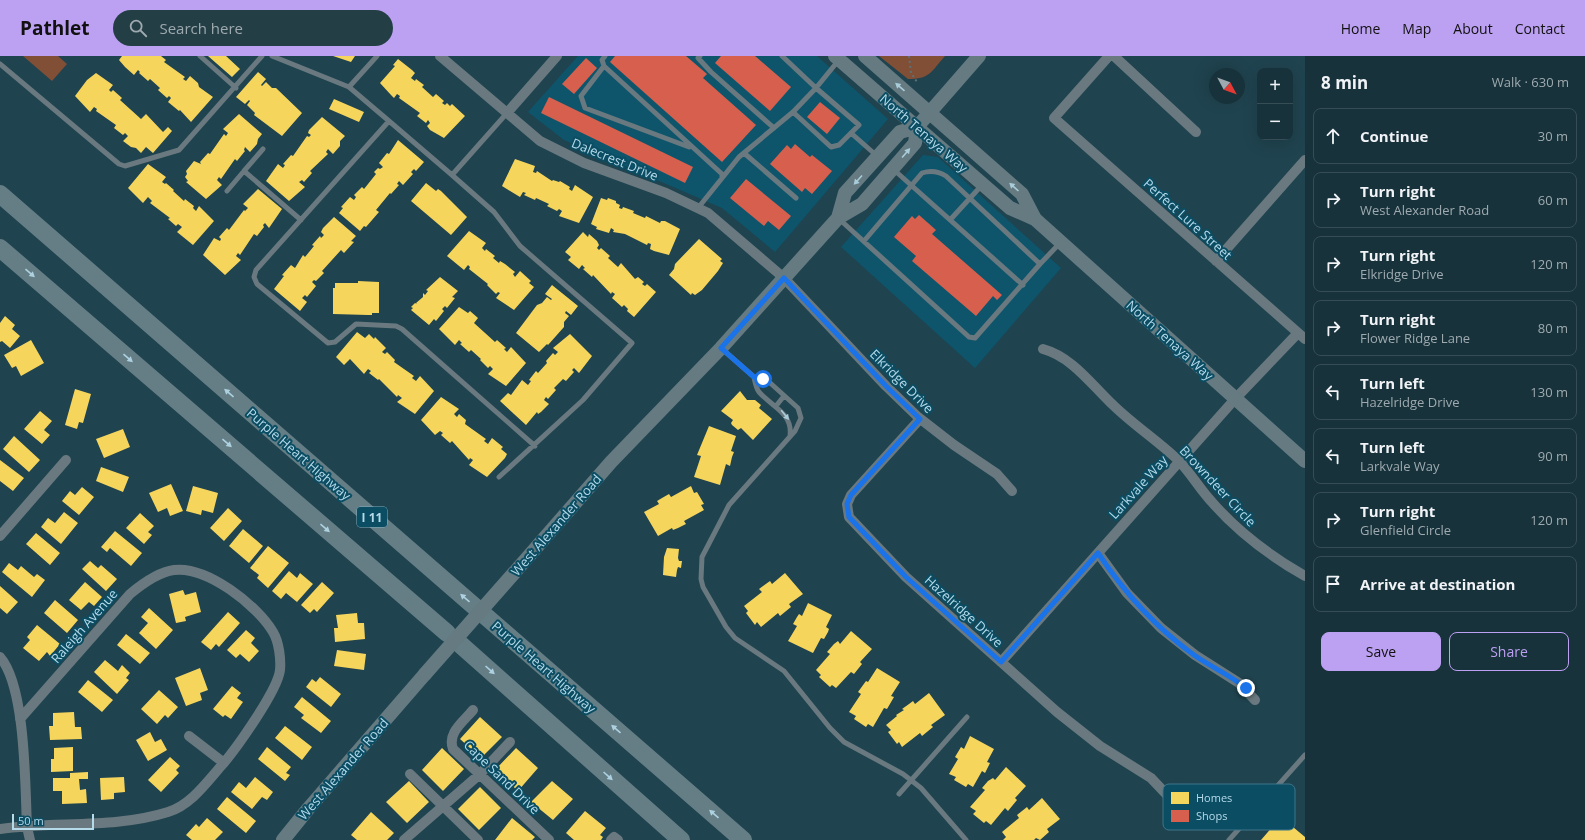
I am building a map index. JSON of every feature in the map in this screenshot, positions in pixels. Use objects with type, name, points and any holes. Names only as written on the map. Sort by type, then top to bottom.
[{"type":"highway","name":"Purple Heart Highway","points":[[0,194],[743,840]]},
{"type":"highway","points":[[0,248],[447,632]]},
{"type":"highway","points":[[461,644],[680,840]]},
{"type":"main road","name":"North Tenaya Way","points":[[864,56],[930,112],[1022,194],[1035,219]]},
{"type":"main road","name":"West Alexander Road","points":[[838,218],[845,193],[900,132],[917,127],[979,56]]},
{"type":"main road","name":"North Tenaya Way","points":[[837,58],[1010,208],[1035,219],[1062,242],[1234,399],[1305,461]]},
{"type":"main road","name":"West Alexander Road","points":[[283,840],[425,674],[611,462],[721,348],[838,218],[862,204],[915,143],[917,127]]},
{"type":"street","name":"Dalecrest Drive","points":[[440,56],[540,141],[584,162],[666,193],[708,213],[784,278]]},
{"type":"street","points":[[507,113],[557,56]]},
{"type":"street","name":"Perfect Lure Street","points":[[1109,56],[1054,118],[1302,336]]},
{"type":"street","points":[[1114,56],[1196,132]]},
{"type":"street","points":[[1216,261],[1304,164]]},
{"type":"street","name":"Elkridge Drive","points":[[784,278],[886,386],[920,419],[954,446],[997,474],[1012,491]]},
{"type":"street","name":"Larkvale Way","points":[[1001,662],[1234,399],[1302,336]]},
{"type":"street","name":"Browndeer Circle","points":[[1043,349],[1052,351],[1067,360],[1113,405],[1179,461],[1203,492],[1230,520],[1265,550],[1305,576]]},
{"type":"street","name":"Hazelridge Drive","points":[[920,419],[851,495],[847,509],[852,521],[906,577],[1078,730],[1100,746],[1151,778],[1163,791]]},
{"type":"street","points":[[0,536],[66,460]]},
{"type":"street","points":[[1098,553],[1127,593],[1161,628],[1195,656],[1239,683],[1255,700]]},
{"type":"street","name":"Raleigh Avenue","points":[[20,719],[130,594],[146,581],[173,570],[188,570],[211,577],[226,587],[259,614],[273,633],[279,649],[280,670],[277,684],[237,748],[224,763]]},
{"type":"street","points":[[0,657],[5,662],[16,692],[20,719],[27,827],[30,840]]},
{"type":"street","name":"Cape Sand Drive","points":[[474,710],[453,733],[450,742],[453,749],[549,840]]},
{"type":"street","points":[[0,829],[134,820],[170,812],[190,800],[224,763],[189,736]]},
{"type":"street","points":[[404,840],[480,774],[510,742]]},
{"type":"street","points":[[410,774],[478,840]]},
{"type":"street","points":[[612,840],[614,837],[618,840]]},
{"type":"lane","points":[[200,56],[236,88]]},
{"type":"lane","points":[[0,64],[119,164],[126,166],[178,150],[236,88],[262,56]]},
{"type":"lane","points":[[272,56],[349,88],[494,212],[520,246],[632,343],[583,400],[535,446],[499,477]]},
{"type":"lane","points":[[349,88],[377,56]]},
{"type":"lane","points":[[605,56],[602,60],[604,66],[722,174],[722,178]]},
{"type":"lane","points":[[782,56],[859,125],[839,145],[831,146],[793,112]]},
{"type":"lane","points":[[698,57],[710,72],[774,128]]},
{"type":"lane","points":[[698,208],[744,153],[793,112],[816,88],[837,58]]},
{"type":"lane","points":[[604,66],[581,96],[585,108],[693,148]]},
{"type":"lane","points":[[452,175],[507,113]]},
{"type":"lane","points":[[389,121],[256,270],[254,277],[257,284],[328,343],[335,342],[356,324],[396,326],[402,329],[535,446]]},
{"type":"lane","points":[[851,133],[878,157]]},
{"type":"lane","points":[[227,191],[263,149]]},
{"type":"lane","points":[[744,153],[796,198]]},
{"type":"lane","points":[[893,169],[1022,285]]},
{"type":"lane","points":[[244,171],[302,220]]},
{"type":"lane","points":[[864,241],[922,173],[929,171],[939,172],[946,176],[1040,264]]},
{"type":"lane","points":[[950,220],[982,184]]},
{"type":"lane","points":[[838,218],[969,337],[975,338],[1040,264],[1062,242]]},
{"type":"lane","points":[[721,348],[754,377],[768,381],[798,408],[801,418],[798,427],[729,505],[702,557],[701,584],[730,633],[784,671],[837,735],[854,748],[911,780],[930,798],[966,840]]},
{"type":"lane","points":[[754,377],[759,392],[788,418],[791,427],[790,436]]},
{"type":"lane","points":[[776,406],[784,396]]},
{"type":"lane","points":[[899,794],[967,717]]},
{"type":"lane","points":[[1279,784],[1305,755]]},
{"type":"lane","points":[[1229,840],[1238,830]]},
{"type":"path","points":[[909,56],[911,73],[917,82]]},
{"type":"shaded area","points":[[23,56],[58,56],[67,64],[52,81]]},
{"type":"shaded area","points":[[578,56],[817,56],[888,119],[775,252],[722,208],[564,140],[528,112]]},
{"type":"shaded area","points":[[879,56],[945,56],[930,74],[921,78],[908,79]]},
{"type":"shaded area","points":[[923,155],[938,157],[1061,268],[975,368],[841,247]]},
{"type":"building: Homes","points":[[122,56],[161,56],[166,60],[164,62],[185,77],[183,79],[186,81],[190,76],[198,83],[199,87],[213,97],[191,122],[180,110],[179,111],[168,102],[171,98],[169,96],[167,98],[158,90],[160,88],[150,79],[148,81],[139,73],[140,72],[138,70],[134,75],[125,67],[119,60]]},
{"type":"building: Homes","points":[[208,56],[226,56],[240,69],[232,77]]},
{"type":"building: Homes","points":[[333,56],[355,56],[351,62]]},
{"type":"building: Homes","points":[[398,59],[415,73],[411,78],[415,81],[416,79],[424,85],[422,87],[433,97],[436,94],[444,101],[442,103],[445,105],[447,103],[450,106],[452,104],[465,116],[444,138],[430,130],[427,126],[430,123],[428,120],[426,123],[417,116],[420,113],[399,98],[400,96],[397,94],[394,98],[380,83],[395,66],[393,65]]},
{"type":"building: Homes","points":[[258,72],[266,79],[261,85],[262,86],[266,82],[272,88],[276,88],[302,113],[282,136],[254,115],[255,113],[247,105],[250,101],[249,100],[245,104],[236,97]]},
{"type":"building: Homes","points":[[96,73],[113,85],[109,90],[111,92],[113,90],[122,98],[120,100],[141,119],[146,114],[163,132],[168,127],[172,131],[153,153],[146,147],[141,153],[136,148],[131,147],[123,141],[128,136],[125,133],[123,135],[114,128],[116,125],[96,111],[97,109],[94,107],[90,112],[75,96],[87,80]]},
{"type":"building: Homes","points":[[334,99],[364,112],[359,122],[329,109]]},
{"type":"building: Homes","points":[[239,114],[262,134],[258,139],[257,144],[250,152],[245,147],[245,151],[237,161],[235,159],[221,179],[219,177],[217,180],[222,185],[206,199],[186,182],[188,181],[185,177],[187,174],[186,171],[194,161],[201,164],[200,162],[208,153],[210,154],[224,134],[226,136],[228,133],[223,129]]},
{"type":"building: Homes","points":[[322,117],[345,136],[340,141],[340,146],[333,154],[328,149],[326,152],[328,154],[310,171],[312,173],[304,182],[302,180],[299,182],[305,187],[289,201],[266,181],[278,164],[283,168],[285,165],[283,164],[291,155],[293,156],[307,136],[309,137],[311,135],[308,133],[309,130]]},
{"type":"building: Homes","points":[[398,140],[424,162],[416,171],[414,169],[411,172],[413,174],[403,185],[399,181],[397,184],[399,185],[391,194],[390,193],[376,210],[379,212],[366,227],[364,226],[360,231],[339,213],[343,208],[341,207],[350,197],[354,200],[356,197],[354,195],[362,187],[364,189],[376,174],[374,172],[378,168],[380,169],[383,167],[379,163],[387,153],[389,154]]},
{"type":"building: Homes","points":[[515,159],[535,166],[533,172],[536,173],[537,171],[552,181],[560,181],[570,187],[569,189],[572,191],[575,185],[593,197],[579,223],[559,216],[562,211],[559,209],[557,211],[547,206],[549,204],[536,198],[535,200],[524,195],[526,193],[523,192],[520,197],[502,186]]},
{"type":"building: Homes","points":[[148,164],[166,177],[162,182],[165,184],[166,183],[184,201],[185,199],[194,206],[193,208],[196,211],[199,206],[214,221],[193,245],[177,232],[182,227],[178,224],[176,226],[168,219],[170,218],[150,203],[152,201],[148,197],[143,203],[128,188]]},
{"type":"building: Homes","points":[[426,183],[436,191],[438,189],[441,191],[467,217],[451,235],[411,201]]},
{"type":"building: Homes","points":[[258,189],[282,209],[269,228],[265,223],[263,225],[264,227],[257,236],[254,234],[240,255],[238,253],[236,256],[241,260],[225,275],[203,255],[214,238],[220,241],[221,239],[219,237],[227,228],[229,230],[244,210],[245,211],[248,208],[243,204]]},
{"type":"building: Homes","points":[[601,198],[607,200],[608,198],[616,201],[616,203],[620,205],[619,208],[622,209],[623,207],[634,211],[633,213],[645,218],[646,216],[660,223],[661,221],[665,221],[680,229],[669,255],[650,249],[651,244],[648,243],[647,245],[625,234],[613,232],[614,230],[611,228],[609,233],[596,229],[597,227],[591,224]]},
{"type":"building: Homes","points":[[334,217],[356,236],[351,241],[354,242],[344,253],[341,250],[322,271],[324,273],[316,281],[314,280],[312,282],[316,286],[307,297],[305,295],[302,298],[307,302],[300,311],[274,289],[284,276],[282,275],[291,265],[295,268],[303,255],[305,257],[314,246],[312,245],[320,236],[321,238],[324,235],[321,232],[323,228]]},
{"type":"building: Homes","points":[[469,231],[486,243],[482,248],[485,251],[486,249],[495,256],[493,258],[499,263],[500,261],[515,272],[513,274],[515,277],[520,271],[531,281],[529,283],[534,287],[514,310],[496,298],[500,293],[498,292],[496,294],[487,285],[488,284],[469,269],[470,267],[468,265],[464,270],[447,256]]},
{"type":"building: Homes","points":[[583,232],[588,237],[589,234],[597,241],[599,245],[597,248],[599,250],[601,248],[610,256],[608,258],[618,267],[621,263],[635,279],[638,277],[644,282],[642,284],[645,286],[647,284],[656,292],[634,317],[627,311],[628,309],[624,305],[622,307],[612,298],[615,294],[612,292],[611,294],[593,275],[592,277],[583,269],[585,268],[582,265],[579,269],[568,260],[571,257],[565,252]]},
{"type":"building: Homes","points":[[699,239],[722,259],[720,261],[723,263],[702,290],[695,295],[692,293],[691,295],[669,275],[674,269],[675,264]]},
{"type":"building: Homes","points":[[440,277],[458,291],[452,297],[455,298],[447,308],[445,306],[442,309],[444,311],[436,321],[434,319],[429,325],[411,310],[413,308],[411,307],[415,303],[417,304],[416,303],[423,297],[423,293],[425,295],[428,291],[426,290]]},
{"type":"building: Homes","points":[[358,281],[379,282],[379,313],[372,313],[372,315],[333,314],[333,288],[335,288],[335,283],[358,283]]},
{"type":"building: Homes","points":[[552,285],[578,306],[571,315],[566,311],[565,313],[569,316],[564,322],[564,327],[548,345],[547,344],[539,352],[516,333],[537,305],[542,303],[547,297],[551,300],[552,299],[545,294]]},
{"type":"building: Homes","points":[[459,307],[468,313],[470,311],[478,318],[474,323],[495,342],[497,340],[506,348],[504,349],[507,352],[511,347],[526,363],[506,386],[488,374],[493,369],[490,366],[488,368],[471,350],[469,352],[460,344],[462,343],[459,340],[455,345],[439,329]]},
{"type":"building: Homes","points":[[5,316],[15,325],[12,329],[20,336],[10,348],[2,341],[0,342],[0,323]]},
{"type":"building: Homes","points":[[357,332],[365,338],[369,334],[374,339],[375,337],[386,348],[382,352],[385,354],[387,352],[395,360],[394,362],[414,376],[412,378],[416,381],[420,376],[434,391],[415,414],[397,402],[402,398],[398,395],[397,397],[379,379],[378,380],[369,373],[371,371],[368,369],[364,374],[350,359],[344,365],[336,357]]},
{"type":"building: Homes","points":[[570,334],[592,356],[579,373],[574,368],[572,370],[574,372],[566,381],[563,379],[554,388],[556,390],[548,399],[546,397],[544,400],[549,404],[538,414],[537,412],[526,425],[500,401],[508,393],[511,395],[522,380],[528,385],[531,381],[529,380],[536,371],[538,373],[553,353],[555,355],[558,352],[553,348]]},
{"type":"building: Homes","points":[[31,340],[44,363],[21,376],[16,366],[12,368],[4,355]]},
{"type":"building: Homes","points":[[75,389],[91,394],[83,423],[79,422],[77,429],[65,425]]},
{"type":"building: Homes","points":[[740,391],[747,400],[755,400],[761,405],[759,408],[772,419],[753,440],[741,428],[738,430],[732,425],[731,423],[733,420],[721,411]]},
{"type":"building: Homes","points":[[441,397],[459,409],[454,414],[457,417],[459,414],[466,420],[465,424],[486,439],[484,441],[488,444],[492,438],[503,447],[501,449],[507,454],[505,458],[487,477],[469,465],[473,460],[470,458],[469,460],[452,441],[450,443],[441,435],[443,433],[440,431],[435,435],[421,420]]},
{"type":"building: Homes","points":[[40,411],[52,421],[44,430],[50,435],[42,444],[24,429]]},
{"type":"building: Homes","points":[[709,426],[736,436],[731,451],[734,452],[730,466],[726,464],[720,485],[694,477],[701,456],[697,455]]},
{"type":"building: Homes","points":[[123,429],[130,447],[104,458],[96,439]]},
{"type":"building: Homes","points":[[14,436],[40,460],[29,472],[3,449]]},
{"type":"building: Homes","points":[[0,460],[24,478],[13,491],[0,481]]},
{"type":"building: Homes","points":[[101,467],[129,477],[123,492],[96,481]]},
{"type":"building: Homes","points":[[171,484],[183,511],[170,516],[167,508],[158,512],[149,493]]},
{"type":"building: Homes","points":[[193,486],[218,493],[213,513],[202,510],[201,515],[186,511]]},
{"type":"building: Homes","points":[[691,486],[694,493],[697,492],[704,504],[701,505],[704,510],[684,521],[686,524],[673,530],[672,528],[658,536],[644,512],[659,504],[657,501],[669,494],[671,497]]},
{"type":"building: Homes","points":[[82,487],[94,497],[79,515],[62,501],[70,491],[75,495]]},
{"type":"building: Homes","points":[[228,508],[242,521],[224,541],[210,528]]},
{"type":"building: Homes","points":[[64,512],[78,523],[61,544],[41,527],[48,518],[55,523]]},
{"type":"building: Homes","points":[[140,513],[154,526],[148,532],[152,535],[144,544],[126,528]]},
{"type":"building: Homes","points":[[243,529],[263,546],[249,563],[229,546]]},
{"type":"building: Homes","points":[[115,531],[142,553],[131,566],[110,548],[107,552],[101,547]]},
{"type":"building: Homes","points":[[36,533],[60,553],[50,565],[26,544]]},
{"type":"building: Homes","points":[[268,546],[289,563],[268,588],[257,578],[259,575],[250,568]]},
{"type":"building: Homes","points":[[667,548],[679,549],[678,558],[679,561],[682,561],[681,568],[678,567],[676,577],[663,575],[664,557]]},
{"type":"building: Homes","points":[[90,561],[98,568],[101,565],[117,579],[106,591],[82,569]]},
{"type":"building: Homes","points":[[9,563],[18,570],[21,566],[34,577],[37,574],[45,580],[32,597],[2,572]]},
{"type":"building: Homes","points":[[289,571],[297,578],[300,573],[313,584],[297,602],[286,593],[281,599],[272,591]]},
{"type":"building: Homes","points":[[785,573],[803,594],[789,604],[791,607],[780,616],[778,613],[761,627],[757,622],[755,625],[746,613],[748,611],[744,606],[762,592],[759,589],[770,581],[772,584]]},
{"type":"building: Homes","points":[[85,582],[102,597],[94,606],[89,602],[81,610],[69,600]]},
{"type":"building: Homes","points":[[322,582],[334,593],[317,612],[314,609],[310,613],[301,605]]},
{"type":"building: Homes","points":[[0,586],[18,602],[7,614],[0,608]]},
{"type":"building: Homes","points":[[183,590],[185,595],[196,592],[201,612],[185,617],[186,621],[176,623],[169,594]]},
{"type":"building: Homes","points":[[55,600],[78,620],[67,633],[44,613]]},
{"type":"building: Homes","points":[[808,603],[832,615],[826,627],[829,629],[828,632],[824,639],[821,638],[813,653],[788,641],[797,626],[793,624],[799,614],[802,616]]},
{"type":"building: Homes","points":[[149,608],[173,630],[156,649],[139,633],[148,623],[141,617]]},
{"type":"building: Homes","points":[[228,612],[240,623],[219,647],[216,644],[211,650],[201,642]]},
{"type":"building: Homes","points":[[357,613],[358,623],[364,623],[365,639],[335,642],[334,628],[338,628],[336,615]]},
{"type":"building: Homes","points":[[37,625],[60,644],[50,656],[47,652],[39,661],[23,648],[30,640],[27,637]]},
{"type":"building: Homes","points":[[246,630],[255,638],[251,643],[259,651],[249,662],[240,654],[236,658],[227,650]]},
{"type":"building: Homes","points":[[851,631],[872,649],[860,662],[862,664],[854,674],[851,672],[836,688],[832,685],[830,687],[819,677],[821,675],[816,670],[830,654],[827,652],[834,644],[838,641],[840,644]]},
{"type":"building: Homes","points":[[126,634],[150,653],[140,664],[117,645]]},
{"type":"building: Homes","points":[[337,650],[366,654],[364,670],[334,666]]},
{"type":"building: Homes","points":[[105,660],[118,671],[122,665],[130,673],[126,678],[129,680],[117,694],[94,672]]},
{"type":"building: Homes","points":[[200,668],[208,690],[200,693],[202,700],[186,706],[175,678]]},
{"type":"building: Homes","points":[[877,668],[900,682],[891,696],[894,697],[887,709],[884,708],[873,727],[868,724],[866,727],[854,719],[856,716],[849,712],[861,694],[858,692],[866,681],[868,682]]},
{"type":"building: Homes","points":[[320,677],[341,694],[331,707],[306,687],[312,679],[316,682]]},
{"type":"building: Homes","points":[[88,680],[113,700],[102,712],[78,692]]},
{"type":"building: Homes","points":[[232,686],[241,693],[237,698],[243,702],[231,719],[225,715],[223,717],[213,709]]},
{"type":"building: Homes","points":[[159,690],[178,707],[168,718],[165,715],[157,724],[141,709]]},
{"type":"building: Homes","points":[[929,693],[945,715],[931,725],[933,727],[922,736],[920,733],[902,747],[899,742],[897,744],[888,732],[891,730],[886,725],[897,716],[896,715],[904,710],[902,709],[913,701],[915,704]]},
{"type":"building: Homes","points":[[302,697],[331,721],[321,733],[301,718],[304,715],[294,707]]},
{"type":"building: Homes","points":[[74,712],[75,727],[81,727],[82,739],[50,740],[49,726],[53,726],[53,713]]},
{"type":"building: Homes","points":[[480,717],[502,737],[481,758],[460,739]]},
{"type":"building: Homes","points":[[285,726],[312,747],[302,760],[275,738]]},
{"type":"building: Homes","points":[[150,732],[155,742],[161,739],[167,750],[148,761],[136,740]]},
{"type":"building: Homes","points":[[970,736],[994,749],[987,762],[990,763],[985,773],[982,771],[973,787],[968,784],[966,787],[954,780],[956,777],[949,774],[958,759],[955,757],[961,747],[964,749]]},
{"type":"building: Homes","points":[[73,747],[73,771],[51,772],[51,759],[54,759],[54,748]]},
{"type":"building: Homes","points":[[267,747],[291,767],[286,773],[290,775],[285,781],[258,759]]},
{"type":"building: Homes","points":[[442,748],[464,769],[443,791],[422,770]]},
{"type":"building: Homes","points":[[516,748],[538,768],[518,791],[495,770]]},
{"type":"building: Homes","points":[[170,757],[180,766],[176,770],[179,773],[161,792],[148,780]]},
{"type":"building: Homes","points":[[1006,767],[1026,786],[1015,798],[1017,800],[1008,811],[1005,808],[991,825],[986,821],[984,823],[973,814],[976,811],[970,807],[985,790],[982,788],[988,781],[993,778],[995,780]]},
{"type":"building: Homes","points":[[88,772],[88,779],[79,779],[80,790],[86,789],[87,803],[62,804],[62,791],[53,791],[53,778],[70,778],[70,773]]},
{"type":"building: Homes","points":[[124,777],[125,792],[114,793],[114,799],[101,800],[100,778]]},
{"type":"building: Homes","points":[[255,777],[273,792],[267,800],[262,797],[252,809],[231,792],[239,782],[246,788]]},
{"type":"building: Homes","points":[[409,781],[429,802],[407,823],[386,802]]},
{"type":"building: Homes","points":[[552,781],[573,799],[553,820],[531,802]]},
{"type":"building: Homes","points":[[480,787],[501,808],[479,830],[458,809]]},
{"type":"building: Homes","points":[[227,797],[256,821],[246,833],[217,809]]},
{"type":"building: Homes","points":[[1042,798],[1060,819],[1047,829],[1049,832],[1040,840],[1036,838],[1034,840],[1003,840],[1006,837],[1002,832],[1019,818],[1017,815],[1027,807],[1029,810]]},
{"type":"building: Homes","points":[[585,811],[606,828],[600,835],[603,837],[601,840],[574,840],[566,833]]},
{"type":"building: Homes","points":[[371,812],[394,833],[387,840],[357,840],[351,835]]},
{"type":"building: Homes","points":[[207,818],[223,832],[215,840],[192,840],[186,835],[196,824],[199,827]]},
{"type":"building: Homes","points":[[512,818],[535,837],[532,840],[495,840]]},
{"type":"building: Homes","points":[[1295,829],[1305,837],[1305,840],[1261,840],[1270,830],[1295,830]]},
{"type":"building: Shops","points":[[615,56],[686,56],[707,74],[703,78],[756,125],[722,162],[610,62]]},
{"type":"building: Shops","points":[[721,56],[755,56],[791,87],[770,111],[715,63]]},
{"type":"building: Shops","points":[[586,58],[597,68],[574,94],[562,84]]},
{"type":"building: Shops","points":[[549,97],[693,167],[685,183],[541,113]]},
{"type":"building: Shops","points":[[820,102],[840,118],[827,134],[807,117]]},
{"type":"building: Shops","points":[[795,144],[810,157],[812,155],[832,171],[812,194],[805,188],[802,192],[770,164],[787,145],[791,149]]},
{"type":"building: Shops","points":[[746,179],[791,216],[779,230],[768,221],[764,226],[730,198]]},
{"type":"building: Shops","points":[[919,215],[936,230],[932,234],[1002,295],[997,300],[993,296],[976,316],[912,261],[916,256],[894,237],[912,216],[915,219]]},
{"type":"route","points":[[763,379],[754,377],[721,348],[784,278],[901,402],[920,419],[851,495],[847,504],[849,517],[906,577],[1001,662],[1098,553],[1127,593],[1161,628],[1195,656],[1246,688]]}]
